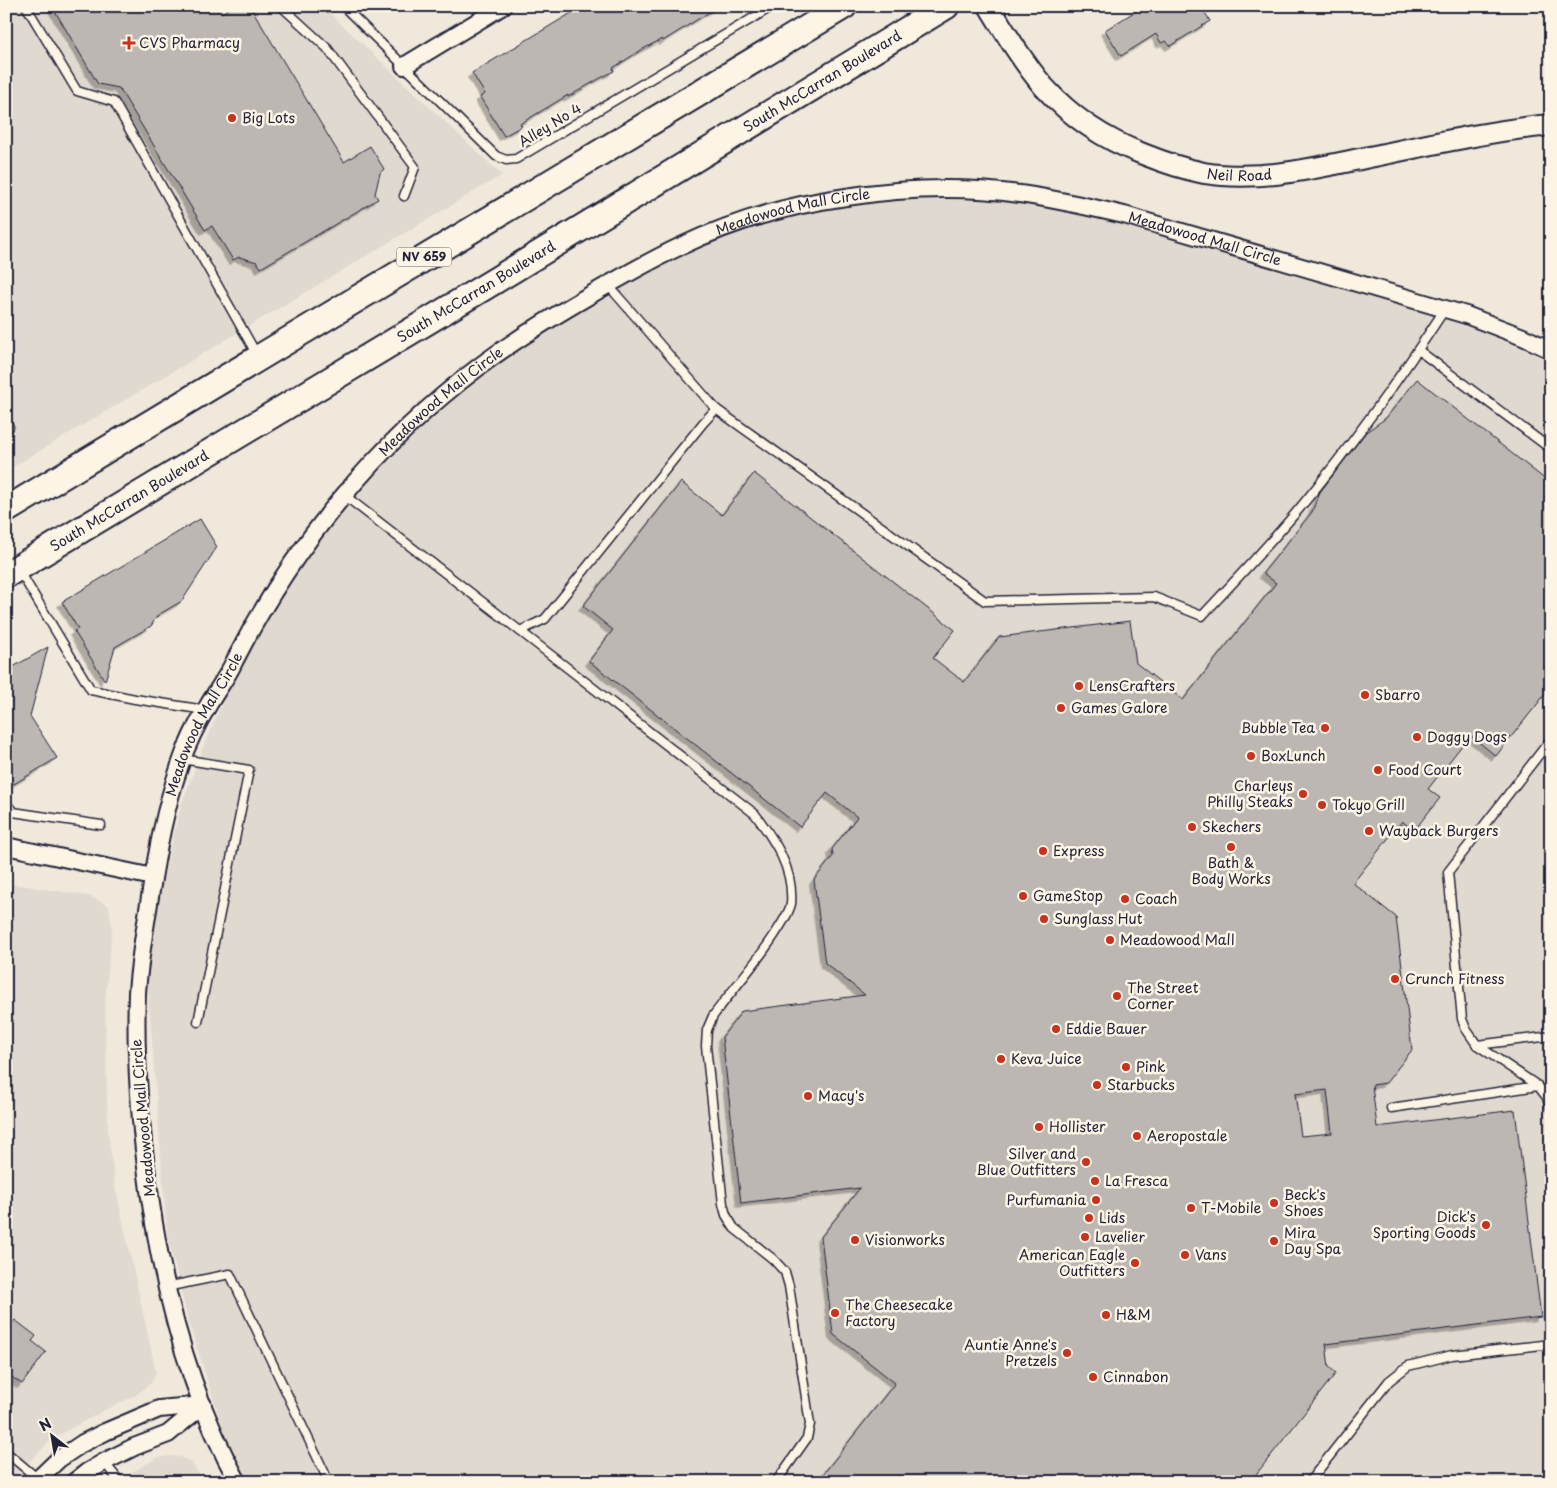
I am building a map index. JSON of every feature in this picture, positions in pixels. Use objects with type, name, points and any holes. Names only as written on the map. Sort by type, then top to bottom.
[{"type":"main road","name":"NV 659","points":[[6,510],[844,6]]},
{"type":"main road","name":"South McCarran Boulevard","points":[[12,572],[487,286],[946,6]]},
{"type":"street","points":[[404,66],[503,6]]},
{"type":"street","name":"Neil Road","points":[[989,6],[1022,60],[1046,88],[1074,115],[1098,132],[1128,148],[1165,163],[1204,173],[1241,176],[1284,173],[1498,132],[1551,126]]},
{"type":"street","name":"Meadowood Mall Circle","points":[[238,1482],[216,1439],[188,1365],[166,1287],[151,1208],[142,1133],[136,1034],[138,989],[141,953],[161,828],[182,759],[205,710],[232,667],[271,595],[307,541],[344,495],[388,446],[437,401],[479,367],[528,332],[630,271],[683,245],[736,224],[790,208],[842,197],[898,191],[960,190],[1017,194],[1081,204],[1466,315],[1551,350]]},
{"type":"street","points":[[6,846],[153,877]]},
{"type":"street","points":[[74,1482],[104,1462],[134,1447],[168,1434],[203,1405]]},
{"type":"street","points":[[36,1480],[59,1459],[83,1443],[105,1432],[159,1409],[203,1405]]},
{"type":"lane","points":[[26,6],[77,90],[114,102],[259,357]]},
{"type":"lane","points":[[281,6],[326,48],[415,167],[404,196]]},
{"type":"lane","name":"Alley No 4","points":[[343,6],[496,156],[506,160],[516,159],[773,6]]},
{"type":"lane","points":[[608,284],[716,409],[985,601],[1154,597],[1202,616],[1299,509],[1344,452],[1418,350],[1445,309]]},
{"type":"lane","points":[[1418,350],[1551,449]]},
{"type":"lane","points":[[520,631],[545,619],[692,436],[716,409]]},
{"type":"lane","points":[[344,495],[755,814],[773,838],[788,872],[791,906],[776,934],[712,1016],[706,1038],[723,1204],[726,1215],[734,1228],[773,1259],[785,1272],[789,1286],[810,1424],[807,1438],[776,1482]]},
{"type":"lane","points":[[12,572],[91,690],[205,710]]},
{"type":"lane","points":[[1551,738],[1448,872],[1462,1020],[1471,1038],[1477,1044],[1540,1089],[1546,1096],[1551,1108]]},
{"type":"lane","points":[[182,759],[249,770],[198,1022]]},
{"type":"lane","points":[[6,803],[13,812],[101,825]]},
{"type":"lane","points":[[1477,1044],[1551,1036]]},
{"type":"lane","points":[[1391,1108],[1540,1089],[1551,1090]]},
{"type":"lane","points":[[166,1287],[230,1274],[329,1482]]},
{"type":"lane","points":[[1309,1482],[1389,1381],[1408,1366],[1452,1355],[1551,1344]]},
{"type":"lane","points":[[6,1452],[36,1480]]},
{"type":"lane","points":[[104,1462],[120,1482]]},
{"type":"shaded area","points":[[6,6],[322,6],[502,175],[6,471]]},
{"type":"shaded area","points":[[889,198],[1002,201],[1089,213],[1449,317],[1551,361],[1551,1482],[243,1482],[231,1461],[188,1320],[167,1233],[147,978],[159,893],[182,803],[208,735],[247,650],[289,575],[370,475],[480,375],[577,306],[752,219]]},
{"type":"shaded area","points":[[6,883],[89,896],[109,906],[112,928],[105,1004],[108,1132],[115,1186],[156,1372],[151,1383],[136,1395],[53,1438],[9,1482],[6,1482]]},
{"type":"shaded area","points":[[181,1457],[191,1462],[204,1482],[115,1482],[157,1458]]},
{"type":"building","name":"Big Lots","points":[[52,6],[218,6],[222,13],[233,6],[250,6],[344,162],[370,146],[384,169],[380,173],[375,194],[378,199],[261,268],[257,262],[239,257],[233,260],[212,226],[205,230],[119,88],[98,84]]},
{"type":"building","points":[[583,6],[719,6],[663,41],[662,39],[643,49],[613,68],[614,71],[568,97],[568,95],[504,136],[480,97],[485,94],[472,73]]},
{"type":"building","points":[[1144,6],[1201,6],[1210,21],[1170,46],[1166,41],[1161,43],[1156,34],[1121,56],[1105,30]]},
{"type":"building","name":"Meadowood Mall","points":[[1417,379],[1551,484],[1551,687],[1496,756],[1470,735],[1428,789],[1440,798],[1414,831],[1402,821],[1353,883],[1396,917],[1412,1050],[1386,1083],[1372,1085],[1377,1127],[1515,1110],[1541,1317],[1326,1344],[1329,1367],[1336,1373],[1250,1482],[817,1482],[895,1383],[833,1334],[821,1237],[860,1188],[741,1203],[722,1037],[742,1011],[865,995],[825,963],[814,880],[833,856],[832,849],[857,817],[827,793],[800,827],[589,661],[613,630],[583,606],[681,482],[722,515],[754,473],[955,630],[933,658],[964,682],[999,637],[1130,621],[1136,663],[1183,700],[1276,583],[1263,573],[1312,512],[1320,492],[1366,432],[1386,418]],"holes":[[[1327,1090],[1332,1133],[1301,1136],[1295,1094]]]},
{"type":"building","points":[[200,519],[217,547],[182,601],[158,615],[151,626],[115,647],[105,681],[74,631],[78,629],[62,602]]},
{"type":"building","points":[[48,647],[30,716],[57,758],[14,784],[6,771],[6,671]]},
{"type":"building","points":[[15,1320],[36,1336],[32,1341],[46,1352],[22,1384],[6,1373],[6,1332]]},
{"type":"place","name":"CVS Pharmacy","points":[[129,43]]},
{"type":"place","name":"Big Lots","points":[[232,118]]},
{"type":"place","name":"LensCrafters","points":[[1079,686]]},
{"type":"place","name":"Sbarro","points":[[1365,695]]},
{"type":"place","name":"Games Galore","points":[[1061,708]]},
{"type":"place","name":"Bubble Tea","points":[[1325,728]]},
{"type":"place","name":"Doggy Dogs","points":[[1417,737]]},
{"type":"place","name":"BoxLunch","points":[[1251,756]]},
{"type":"place","name":"Food Court","points":[[1378,770]]},
{"type":"place","name":"Charleys Philly Steaks","points":[[1303,794]]},
{"type":"place","name":"Tokyo Grill","points":[[1322,805]]},
{"type":"place","name":"Skechers","points":[[1192,827]]},
{"type":"place","name":"Wayback Burgers","points":[[1369,831]]},
{"type":"place","name":"Bath & Body Works","points":[[1231,847]]},
{"type":"place","name":"Express","points":[[1043,851]]},
{"type":"place","name":"GameStop","points":[[1023,896]]},
{"type":"place","name":"Coach","points":[[1125,899]]},
{"type":"place","name":"Sunglass Hut","points":[[1044,919]]},
{"type":"place","name":"Meadowood Mall","points":[[1110,940]]},
{"type":"place","name":"Crunch Fitness","points":[[1395,979]]},
{"type":"place","name":"The Street Corner","points":[[1117,996]]},
{"type":"place","name":"Eddie Bauer","points":[[1056,1029]]},
{"type":"place","name":"Keva Juice","points":[[1001,1059]]},
{"type":"place","name":"Pink","points":[[1126,1067]]},
{"type":"place","name":"Starbucks","points":[[1097,1085]]},
{"type":"place","name":"Macy's","points":[[808,1096]]},
{"type":"place","name":"Hollister","points":[[1039,1127]]},
{"type":"place","name":"Aeropostale","points":[[1137,1136]]},
{"type":"place","name":"Silver and Blue Outfitters","points":[[1086,1162]]},
{"type":"place","name":"La Fresca","points":[[1095,1181]]},
{"type":"place","name":"Purfumania","points":[[1096,1200]]},
{"type":"place","name":"Beck's Shoes","points":[[1274,1203]]},
{"type":"place","name":"T-Mobile","points":[[1191,1208]]},
{"type":"place","name":"Lids","points":[[1089,1218]]},
{"type":"place","name":"Dick's Sporting Goods","points":[[1486,1225]]},
{"type":"place","name":"Lavelier","points":[[1085,1237]]},
{"type":"place","name":"Visionworks","points":[[855,1240]]},
{"type":"place","name":"Mira Day Spa","points":[[1274,1241]]},
{"type":"place","name":"Vans","points":[[1185,1255]]},
{"type":"place","name":"American Eagle Outfitters","points":[[1135,1263]]},
{"type":"place","name":"The Cheesecake Factory","points":[[835,1313]]},
{"type":"place","name":"H&M","points":[[1106,1315]]},
{"type":"place","name":"Auntie Anne's Pretzels","points":[[1067,1353]]},
{"type":"place","name":"Cinnabon","points":[[1093,1377]]}]
